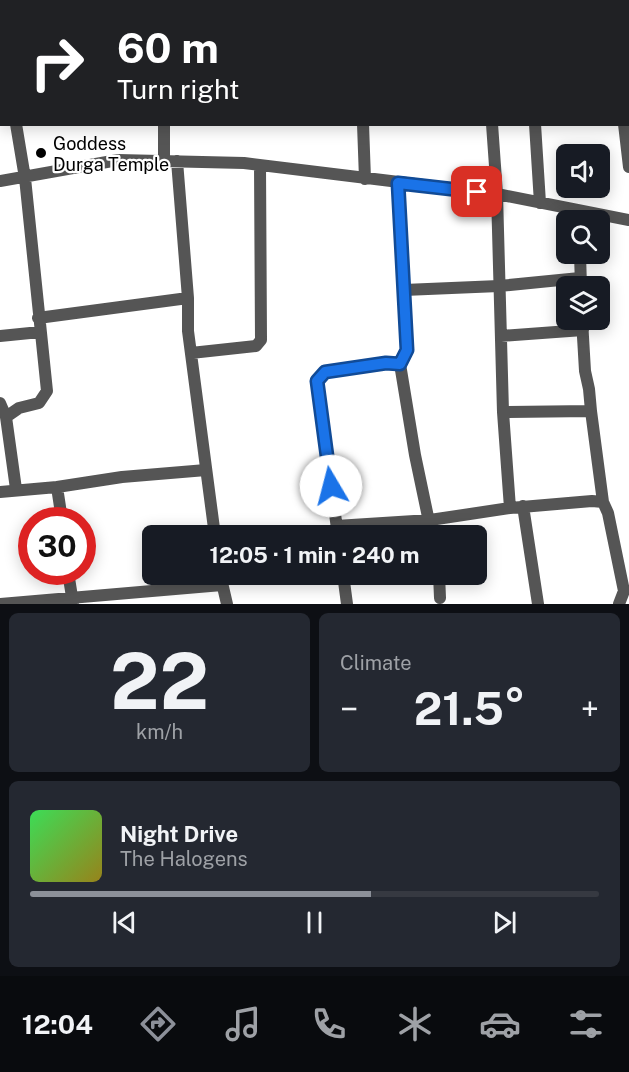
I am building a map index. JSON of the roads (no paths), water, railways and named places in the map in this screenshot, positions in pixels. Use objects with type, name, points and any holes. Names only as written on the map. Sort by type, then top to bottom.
[{"type":"street","points":[[6,417],[19,408],[39,403],[47,391],[25,178],[16,126]]},
{"type":"street","points":[[164,126],[188,297],[188,332],[214,525]]},
{"type":"street","points":[[363,126],[365,179]]},
{"type":"street","points":[[492,126],[497,194],[503,412],[510,508]]},
{"type":"street","points":[[535,126],[540,203]]},
{"type":"street","points":[[624,126],[629,167]]},
{"type":"street","points":[[0,181],[118,160],[260,165],[497,194],[563,210]]},
{"type":"street","points":[[191,353],[256,346],[261,340],[260,165]]},
{"type":"street","points":[[398,183],[407,350],[400,364],[431,525]]},
{"type":"street","points":[[610,218],[629,220]]},
{"type":"street","points":[[404,290],[556,283]]},
{"type":"street","points":[[38,318],[188,297]]},
{"type":"street","points":[[501,336],[556,329]]},
{"type":"street","points":[[583,330],[585,371],[603,502],[608,513],[624,591],[619,604]]},
{"type":"street","points":[[0,336],[40,332]]},
{"type":"street","points":[[336,525],[317,381],[325,372],[386,363],[400,364]]},
{"type":"street","points":[[0,403],[6,417],[16,489]]},
{"type":"street","points":[[503,412],[591,411]]},
{"type":"street","points":[[0,492],[57,487],[122,477],[206,470]]},
{"type":"street","points":[[57,487],[60,507]]},
{"type":"street","points":[[388,525],[510,508],[603,502]]},
{"type":"street","points":[[523,507],[538,604]]},
{"type":"street","points":[[70,585],[72,600]]},
{"type":"street","points":[[0,603],[72,600],[184,585]]},
{"type":"street","points":[[222,585],[227,604]]},
{"type":"street","points":[[344,585],[347,604]]},
{"type":"street","points":[[439,585],[440,598]]},
{"type":"place","name":"Goddess Durga Temple","points":[[41,153]]}]
